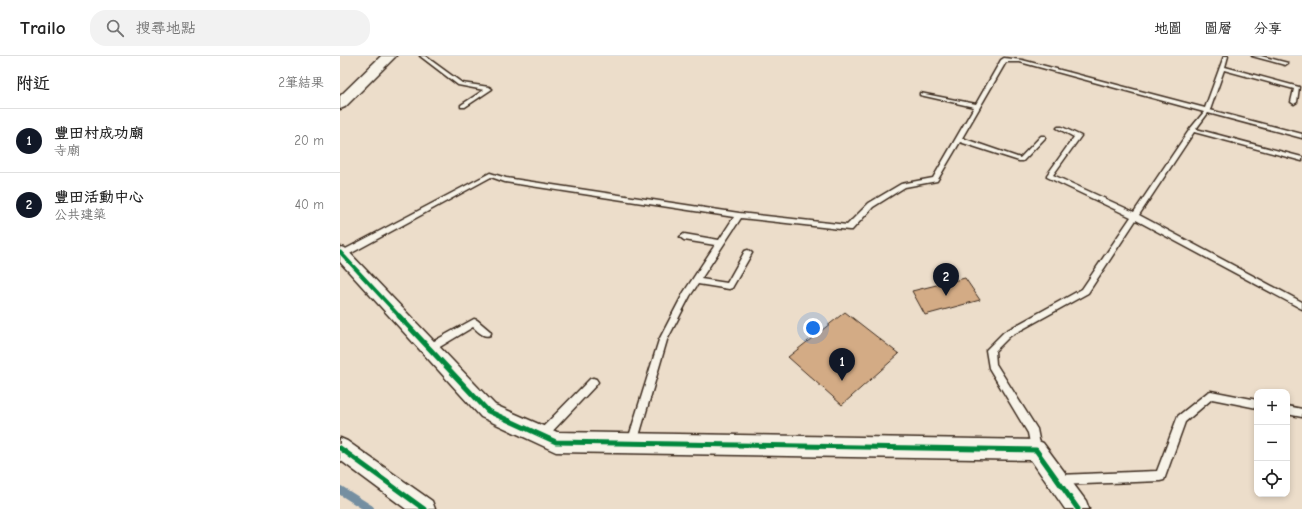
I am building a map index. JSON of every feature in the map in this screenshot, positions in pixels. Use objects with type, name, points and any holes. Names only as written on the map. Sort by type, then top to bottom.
[{"type":"main road","points":[[340,104],[389,56]]},
{"type":"street","points":[[342,253],[488,411],[556,442],[1036,450],[1078,509]]},
{"type":"street","points":[[340,448],[424,509]]},
{"type":"lane","points":[[422,56],[460,84],[489,89],[463,106]]},
{"type":"lane","points":[[1036,450],[1033,432],[992,365],[990,350],[1007,334],[1086,291],[1192,130],[1207,111],[1226,56]]},
{"type":"lane","points":[[1254,56],[1285,63]]},
{"type":"lane","points":[[342,253],[490,176],[505,180],[739,215],[849,228],[870,205],[903,185],[935,180],[1004,60],[1012,59],[1302,136]]},
{"type":"lane","points":[[1222,68],[1297,88],[1294,102]]},
{"type":"lane","points":[[922,94],[977,106]]},
{"type":"lane","points":[[1060,128],[1078,136],[1049,176],[1135,216],[1302,306]]},
{"type":"lane","points":[[1192,130],[1302,159]]},
{"type":"lane","points":[[958,139],[1021,160],[1043,137]]},
{"type":"lane","points":[[632,443],[663,340],[696,280],[739,215]]},
{"type":"lane","points":[[684,237],[720,243]]},
{"type":"lane","points":[[696,280],[729,286],[748,253]]},
{"type":"lane","points":[[430,348],[474,322],[487,333]]},
{"type":"lane","points":[[542,435],[593,382]]},
{"type":"lane","points":[[1058,480],[1160,476],[1181,419],[1211,395],[1254,403]]},
{"type":"lane","points":[[1290,411],[1302,413]]},
{"type":"building","points":[[965,278],[980,300],[925,315],[912,291]]},
{"type":"building","points":[[845,312],[899,354],[842,405],[788,357]]},
{"type":"waterway","points":[[340,490],[370,509]]},
{"type":"cycle path","points":[[340,252],[488,411],[556,442],[1036,450],[1078,509]]},
{"type":"cycle path","points":[[340,448],[424,509]]},
{"type":"place","name":"豐田活動中心","points":[[946,296]]},
{"type":"place","name":"豐田村成功廟","points":[[842,381]]}]
